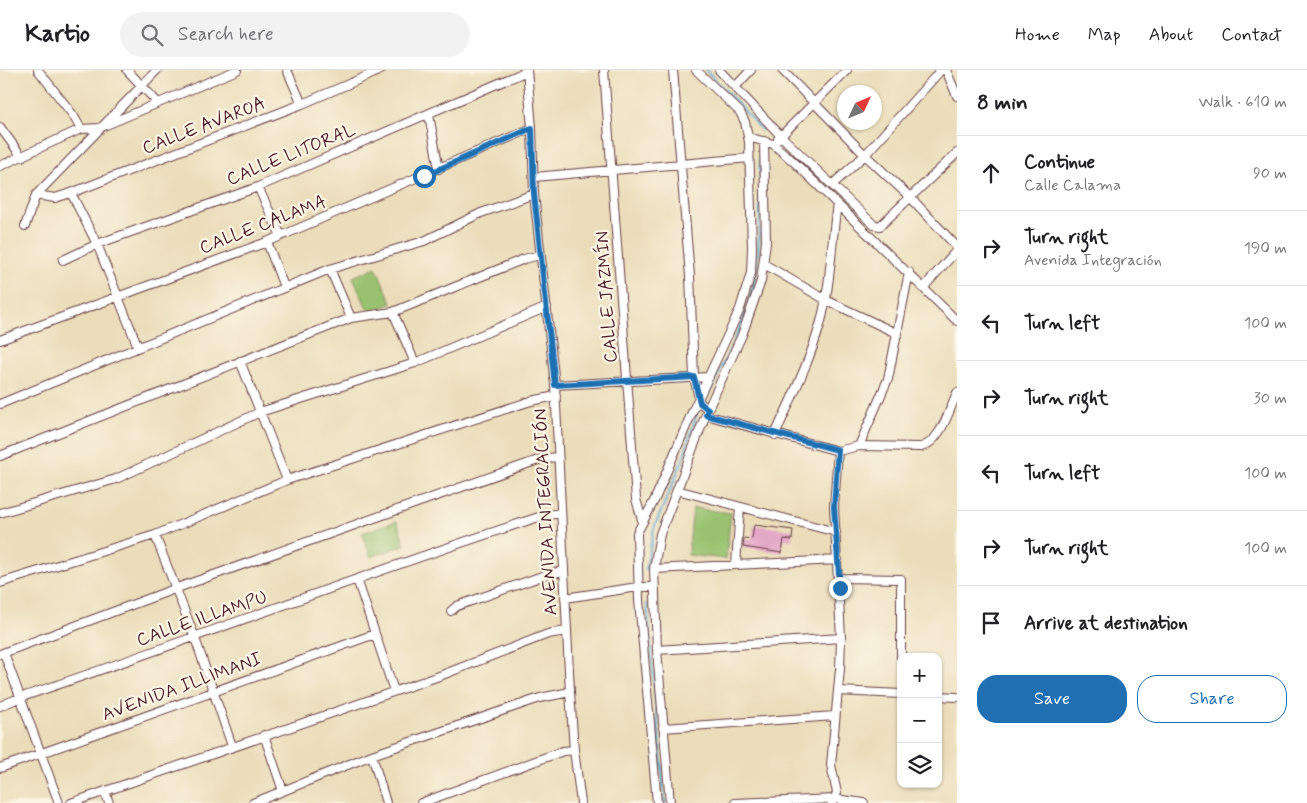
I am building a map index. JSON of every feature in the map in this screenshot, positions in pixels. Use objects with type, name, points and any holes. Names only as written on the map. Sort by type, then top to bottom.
[{"type":"street","points":[[38,70],[73,115],[81,129]]},
{"type":"street","points":[[127,70],[158,103]]},
{"type":"street","points":[[26,226],[36,194],[157,70]]},
{"type":"street","points":[[0,166],[81,129],[100,128],[237,70]]},
{"type":"street","points":[[287,70],[302,104]]},
{"type":"street","name":"CALLE AVAROA","points":[[36,194],[55,198],[71,193],[302,104],[381,70]]},
{"type":"street","name":"CALLE JAZMÍN","points":[[604,70],[636,500],[642,520]]},
{"type":"street","points":[[674,70],[690,276],[694,377],[700,403],[707,412],[775,435],[838,450],[860,446],[914,447],[927,445],[936,436],[957,393]]},
{"type":"street","points":[[656,803],[638,587],[637,532],[655,499],[698,397],[740,309],[751,273],[749,158],[745,122],[740,112],[696,70]]},
{"type":"street","points":[[719,70],[781,136],[874,225],[880,226],[957,153]]},
{"type":"street","points":[[736,86],[751,70]]},
{"type":"street","points":[[782,70],[865,155],[911,198],[957,249],[924,287]]},
{"type":"street","points":[[768,143],[781,136],[847,70]]},
{"type":"street","points":[[833,184],[865,155],[941,70]]},
{"type":"street","points":[[946,70],[957,96]]},
{"type":"street","name":"CALLE LITORAL","points":[[63,260],[97,244],[258,187],[527,71]]},
{"type":"street","name":"AVENIDA INTEGRACIÓN","points":[[527,71],[532,128],[534,194],[556,396],[566,632],[574,750],[581,803]]},
{"type":"street","points":[[428,115],[439,169]]},
{"type":"street","points":[[0,127],[22,157]]},
{"type":"street","name":"CALLE CALAMA","points":[[0,340],[267,242],[532,128]]},
{"type":"street","points":[[748,137],[768,143],[837,204],[909,272],[957,321]]},
{"type":"street","points":[[670,803],[657,650],[654,568],[660,534],[707,412],[752,307],[764,264],[768,143]]},
{"type":"street","points":[[534,177],[749,158]]},
{"type":"street","points":[[258,187],[281,236]]},
{"type":"street","points":[[71,193],[97,244],[138,347]]},
{"type":"street","points":[[0,404],[284,287],[330,269],[424,241],[481,213],[534,194]]},
{"type":"street","points":[[775,435],[809,359],[826,300],[837,204]]},
{"type":"street","points":[[267,242],[284,287]]},
{"type":"street","points":[[0,456],[351,318],[394,312],[524,259],[540,255]]},
{"type":"street","points":[[764,264],[826,300],[898,334]]},
{"type":"street","points":[[330,269],[351,318]]},
{"type":"street","points":[[860,446],[888,379],[909,272]]},
{"type":"street","points":[[0,513],[116,479],[260,412],[415,363],[547,307]]},
{"type":"street","points":[[394,312],[415,363]]},
{"type":"street","points":[[240,361],[287,480]]},
{"type":"street","points":[[555,385],[709,377]]},
{"type":"street","points":[[0,583],[155,535],[287,480],[531,401],[556,396]]},
{"type":"street","points":[[834,801],[837,789],[831,765],[841,638],[840,578],[834,507],[838,450]]},
{"type":"street","points":[[59,803],[2,653],[177,588],[541,459],[558,457]]},
{"type":"street","points":[[677,490],[836,532]]},
{"type":"street","points":[[736,564],[740,507]]},
{"type":"street","name":"CALLE ILLAMPU","points":[[0,706],[196,638],[413,559],[542,516],[561,513]]},
{"type":"street","points":[[155,535],[196,638],[232,746]]},
{"type":"street","points":[[654,568],[838,560]]},
{"type":"street","points":[[451,611],[458,606],[548,574],[564,571]]},
{"type":"street","points":[[840,578],[901,579],[902,653]]},
{"type":"street","points":[[358,579],[394,691]]},
{"type":"street","points":[[565,598],[638,587],[654,587]]},
{"type":"street","points":[[71,803],[394,691],[548,634],[566,632]]},
{"type":"street","name":"AVENIDA ILLIMANI","points":[[0,768],[375,634]]},
{"type":"street","points":[[657,650],[841,638]]},
{"type":"street","points":[[838,691],[897,694]]},
{"type":"street","points":[[253,803],[372,755],[540,698],[570,692]]},
{"type":"street","points":[[942,696],[957,697]]},
{"type":"street","points":[[663,728],[836,716]]},
{"type":"street","points":[[264,736],[283,791]]},
{"type":"street","points":[[421,803],[563,751],[574,750]]},
{"type":"street","points":[[372,755],[386,803]]},
{"type":"street","points":[[104,791],[109,803]]},
{"type":"street","points":[[735,803],[834,801],[864,803]]},
{"type":"green space","points":[[376,267],[392,303],[369,313],[353,277]]},
{"type":"green space","points":[[693,508],[731,513],[726,559],[688,555]]},
{"type":"green space","points":[[397,521],[405,545],[371,557],[362,533]]},
{"type":"building","points":[[754,525],[793,530],[792,540],[784,539],[782,553],[743,547],[744,538],[752,539]]},
{"type":"waterway","points":[[706,70],[762,130]]},
{"type":"waterway","points":[[710,391],[742,323],[754,281],[760,224],[760,149]]},
{"type":"waterway","points":[[646,569],[654,528],[682,462],[696,416]]},
{"type":"waterway","points":[[647,604],[665,803]]},
{"type":"route","points":[[424,176],[532,128],[534,194],[555,385],[694,377],[700,403],[708,409],[706,415],[775,435],[838,450],[834,507],[840,588]]}]
